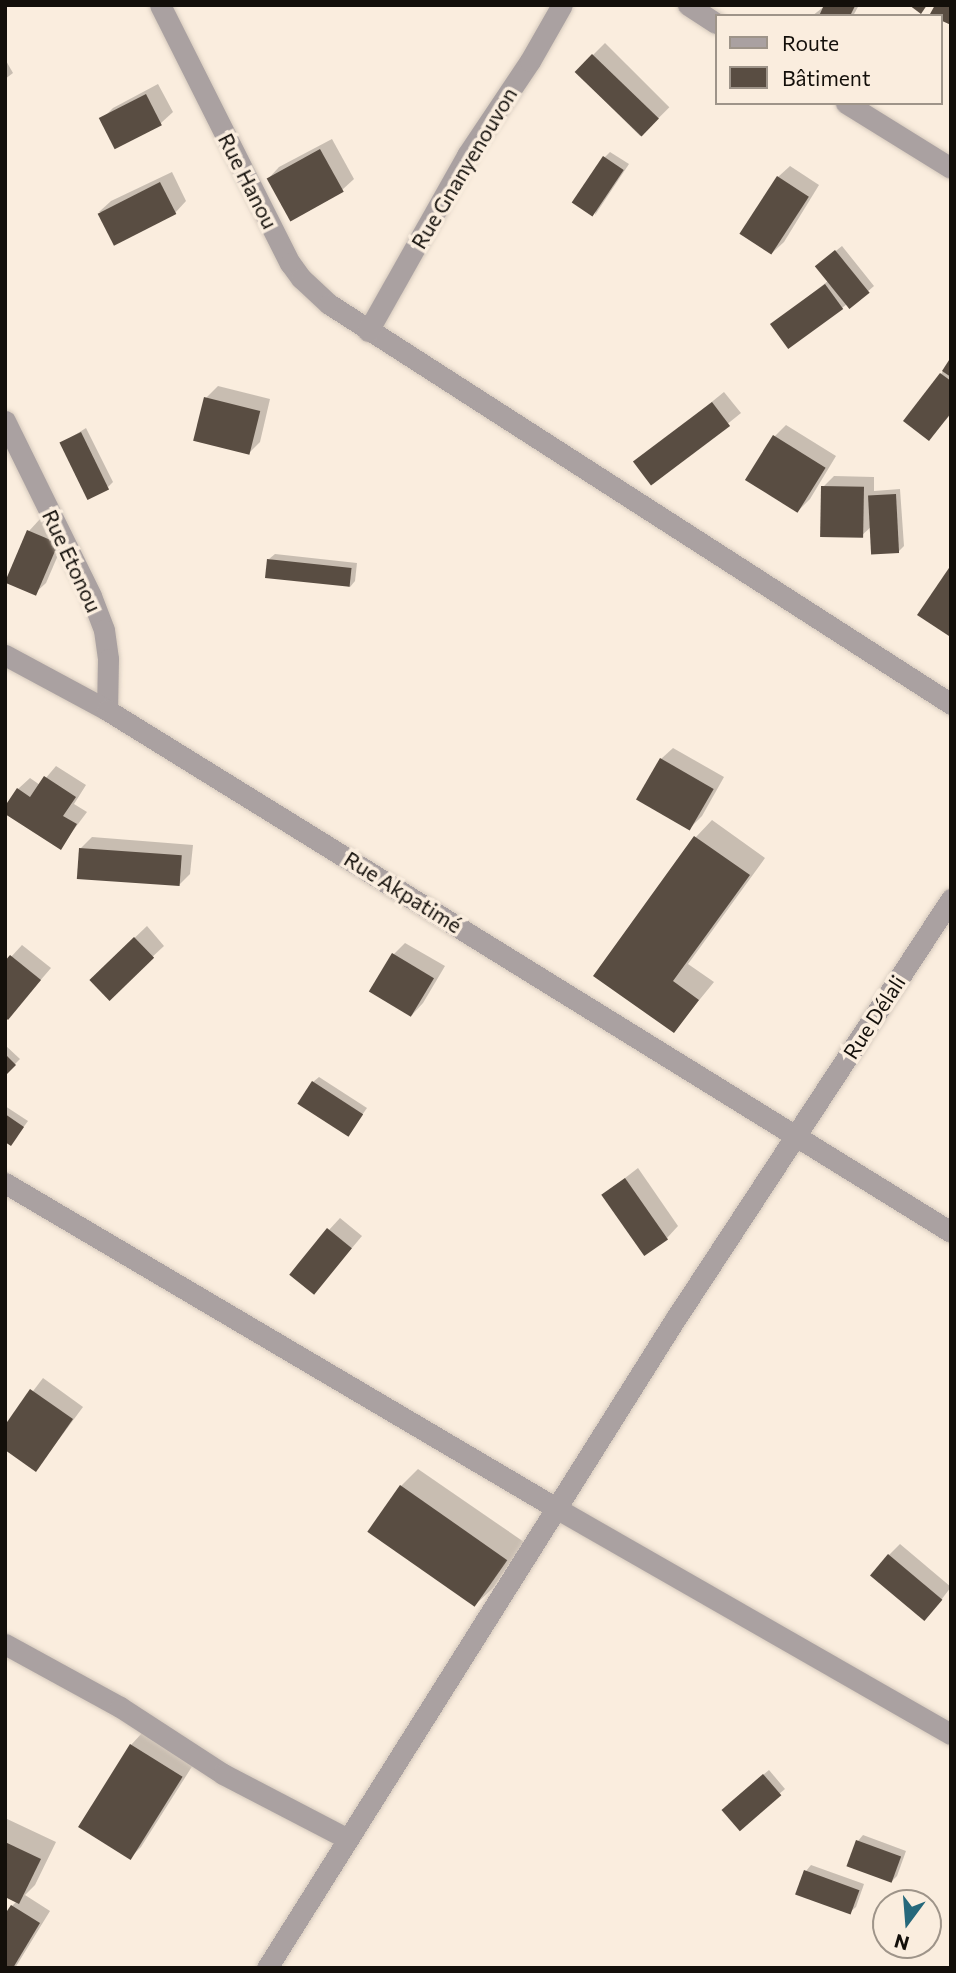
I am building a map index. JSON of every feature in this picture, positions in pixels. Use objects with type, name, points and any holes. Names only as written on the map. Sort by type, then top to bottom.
[{"type":"street","name":"Rue Hanou","points":[[160,5],[290,263],[301,278],[329,304],[951,704]]},
{"type":"street","name":"Rue Gnanyenouvon","points":[[368,331],[467,155],[530,61],[562,5]]},
{"type":"street","points":[[688,5],[715,22]]},
{"type":"street","points":[[849,105],[951,168]]},
{"type":"street","name":"Rue Etonou","points":[[5,421],[90,596],[104,631],[108,659],[107,710]]},
{"type":"street","name":"Rue Akpatimé","points":[[5,655],[107,710],[798,1134],[951,1231]]},
{"type":"street","name":"Rue Délali","points":[[267,1968],[346,1838],[556,1508],[951,899]]},
{"type":"street","points":[[5,1183],[556,1508],[951,1734]]},
{"type":"street","points":[[5,1644],[120,1707],[223,1774],[346,1838]]},
{"type":"building","points":[[824,5],[855,6],[851,14],[820,14]]},
{"type":"building","points":[[909,5],[927,5],[921,14]]},
{"type":"building","points":[[935,5],[951,5],[951,25],[942,21],[942,14],[930,14]]},
{"type":"building","points":[[592,54],[659,119],[642,137],[575,72]]},
{"type":"building","points":[[146,94],[162,125],[115,149],[99,118]]},
{"type":"building","points":[[320,149],[344,192],[290,221],[267,179]]},
{"type":"building","points":[[603,156],[624,170],[592,216],[572,202]]},
{"type":"building","points":[[777,176],[809,197],[771,255],[739,234]]},
{"type":"building","points":[[160,182],[176,214],[114,246],[98,214]]},
{"type":"building","points":[[835,250],[870,293],[849,309],[815,266]]},
{"type":"building","points":[[825,284],[843,309],[788,349],[770,324]]},
{"type":"building","points":[[951,357],[951,377],[942,371]]},
{"type":"building","points":[[940,373],[951,381],[951,413],[929,441],[903,421]]},
{"type":"building","points":[[204,397],[260,411],[249,455],[193,441]]},
{"type":"building","points":[[712,402],[730,426],[651,486],[633,462]]},
{"type":"building","points":[[81,432],[109,490],[87,500],[59,443]]},
{"type":"building","points":[[773,435],[826,468],[797,513],[745,480]]},
{"type":"building","points":[[821,486],[864,487],[863,538],[820,537]]},
{"type":"building","points":[[896,494],[899,553],[871,554],[868,495]]},
{"type":"building","points":[[27,530],[58,543],[36,596],[5,583]]},
{"type":"building","points":[[267,559],[352,568],[350,587],[265,578]]},
{"type":"building","points":[[951,565],[951,634],[949,636],[917,615]]},
{"type":"building","points":[[660,758],[714,789],[690,831],[636,800]]},
{"type":"building","points":[[44,776],[76,797],[63,816],[77,824],[61,850],[5,814],[5,806],[17,788],[30,797]]},
{"type":"building","points":[[694,836],[750,875],[673,981],[699,1000],[674,1033],[593,976]]},
{"type":"building","points":[[79,848],[182,855],[180,886],[77,879]]},
{"type":"building","points":[[134,937],[154,958],[110,1001],[89,980]]},
{"type":"building","points":[[392,953],[434,978],[411,1017],[369,992]]},
{"type":"building","points":[[10,955],[41,980],[8,1020],[5,1017],[5,961]]},
{"type":"building","points":[[5,1054],[16,1065],[5,1076]]},
{"type":"building","points":[[312,1081],[363,1114],[348,1137],[297,1104]]},
{"type":"building","points":[[5,1114],[24,1127],[11,1146],[5,1142]]},
{"type":"building","points":[[625,1178],[668,1239],[644,1256],[601,1195]]},
{"type":"building","points":[[327,1228],[352,1248],[314,1295],[289,1275]]},
{"type":"building","points":[[30,1389],[73,1419],[36,1472],[5,1450],[5,1425]]},
{"type":"building","points":[[400,1485],[507,1560],[475,1607],[367,1532]]},
{"type":"building","points":[[888,1554],[942,1600],[924,1621],[870,1575]]},
{"type":"building","points":[[130,1744],[183,1777],[131,1860],[78,1827]]},
{"type":"building","points":[[763,1774],[781,1795],[740,1831],[721,1810]]},
{"type":"building","points":[[856,1840],[901,1856],[892,1883],[846,1866]]},
{"type":"building","points":[[5,1842],[41,1859],[19,1904],[5,1897]]},
{"type":"building","points":[[804,1870],[859,1890],[851,1915],[795,1894]]},
{"type":"building","points":[[11,1905],[40,1923],[13,1968],[5,1968],[5,1914]]}]
